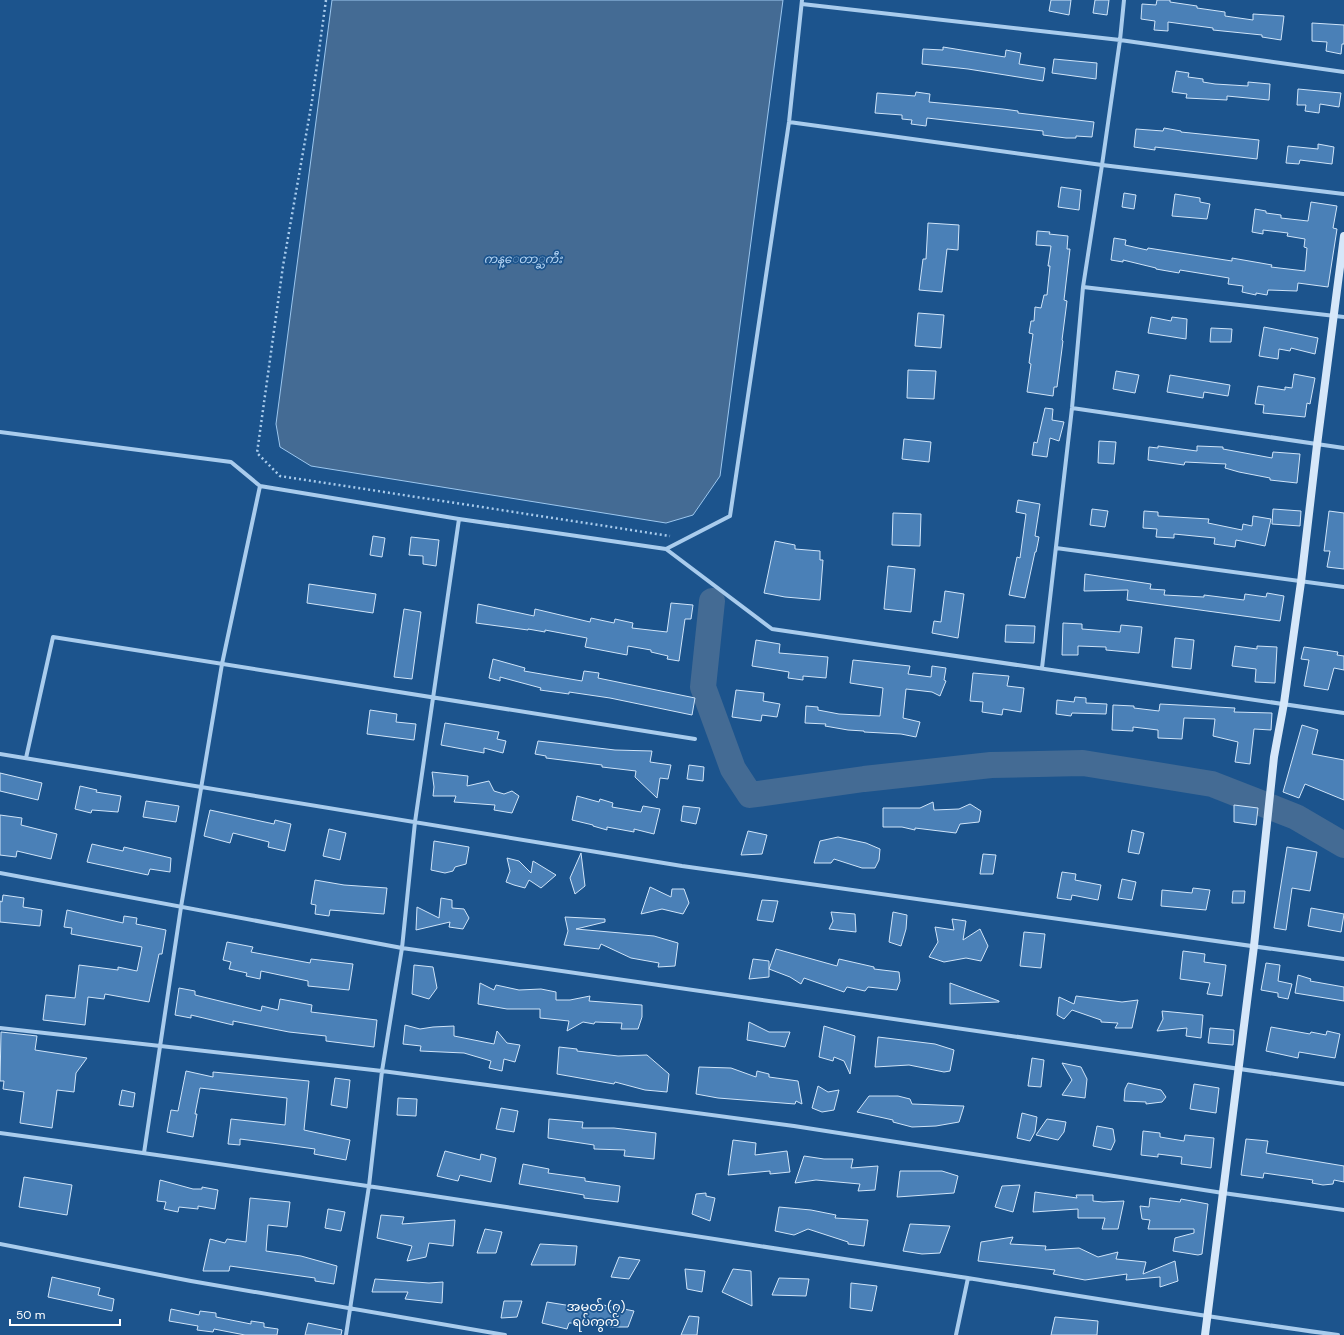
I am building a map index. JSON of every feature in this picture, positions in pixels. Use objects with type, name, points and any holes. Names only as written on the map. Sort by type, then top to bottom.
[{"type":"street","points":[[1042,668],[1072,408],[1084,287],[1120,40],[1124,0]]},
{"type":"street","points":[[666,549],[730,516],[789,122],[802,2],[1120,40],[1344,72]]},
{"type":"street","points":[[789,122],[1102,165],[1344,194]]},
{"type":"street","points":[[1205,1335],[1254,946],[1274,757],[1284,703],[1302,582],[1317,445],[1344,236]]},
{"type":"street","points":[[1084,287],[1344,316]]},
{"type":"street","points":[[1072,408],[1344,448]]},
{"type":"street","points":[[0,432],[231,462],[260,486],[459,519],[666,549],[772,629],[1344,713]]},
{"type":"street","points":[[144,1153],[181,907],[222,664],[260,486]]},
{"type":"street","points":[[346,1335],[369,1186],[382,1071],[402,948],[415,822],[459,519]]},
{"type":"street","points":[[1056,548],[1344,587]]},
{"type":"street","points":[[26,758],[53,637],[695,738]]},
{"type":"street","points":[[0,754],[682,866],[1344,959]]},
{"type":"street","points":[[0,873],[402,948],[1344,1084]]},
{"type":"street","points":[[0,1028],[382,1071],[794,1126],[1223,1193],[1344,1210]]},
{"type":"street","points":[[0,1133],[369,1186],[968,1278],[1207,1317],[1338,1335]]},
{"type":"street","points":[[0,1244],[350,1310],[505,1335]]},
{"type":"street","points":[[956,1335],[968,1278]]},
{"type":"path","points":[[326,0],[312,101],[283,266],[257,453],[280,476],[687,538]]},
{"type":"water","name":"ကန္ေတာ္ႀကီး","points":[[332,0],[783,0],[720,476],[693,515],[666,523],[311,466],[280,447],[276,424]]},
{"type":"building","points":[[1051,0],[1071,0],[1069,15],[1049,11]]},
{"type":"building","points":[[1095,0],[1109,0],[1107,15],[1093,13]]},
{"type":"building","points":[[1157,0],[1170,0],[1170,2],[1197,6],[1197,8],[1225,12],[1225,16],[1253,20],[1253,14],[1284,16],[1281,40],[1262,37],[1262,35],[1213,30],[1213,28],[1168,22],[1168,31],[1154,30],[1155,21],[1141,19],[1142,4],[1156,5]]},
{"type":"building","points":[[1312,23],[1344,25],[1344,44],[1342,44],[1341,54],[1326,51],[1327,42],[1312,41]]},
{"type":"building","points":[[943,47],[1005,57],[1006,50],[1021,53],[1019,64],[1045,68],[1043,81],[968,69],[922,64],[923,49],[943,50]]},
{"type":"building","points":[[1054,59],[1097,63],[1096,79],[1052,73]]},
{"type":"building","points":[[1176,71],[1189,73],[1188,77],[1203,79],[1203,82],[1215,84],[1248,86],[1248,82],[1270,84],[1269,100],[1227,96],[1227,100],[1186,98],[1187,94],[1172,92]]},
{"type":"building","points":[[1298,89],[1341,93],[1339,107],[1320,104],[1319,113],[1305,111],[1306,105],[1297,105]]},
{"type":"building","points":[[916,92],[930,94],[929,102],[1003,109],[1018,111],[1018,113],[1094,122],[1092,137],[1076,136],[1076,138],[1066,138],[1043,135],[1043,131],[927,118],[926,126],[911,124],[912,120],[902,119],[902,115],[875,113],[877,93],[915,96]]},
{"type":"building","points":[[1164,128],[1181,132],[1259,140],[1257,159],[1155,147],[1155,150],[1134,147],[1136,129],[1163,131]]},
{"type":"building","points":[[1318,144],[1334,147],[1332,164],[1300,160],[1299,164],[1286,163],[1288,146],[1318,149]]},
{"type":"building","points":[[1061,187],[1081,190],[1079,210],[1058,207]]},
{"type":"building","points":[[1124,193],[1136,195],[1134,209],[1122,207]]},
{"type":"building","points":[[1175,194],[1200,198],[1200,202],[1210,204],[1207,219],[1172,216]]},
{"type":"building","points":[[1311,202],[1337,206],[1333,228],[1337,229],[1328,287],[1298,283],[1297,291],[1268,290],[1267,295],[1256,293],[1256,295],[1242,292],[1243,286],[1228,284],[1229,278],[1180,270],[1179,273],[1156,269],[1123,260],[1123,262],[1111,260],[1114,238],[1126,240],[1125,245],[1147,250],[1148,248],[1232,261],[1232,258],[1272,265],[1271,267],[1305,271],[1307,248],[1304,247],[1305,239],[1287,236],[1288,233],[1263,230],[1263,234],[1252,232],[1255,209],[1266,211],[1266,213],[1281,215],[1281,218],[1308,221]]},
{"type":"building","points":[[928,223],[959,225],[958,250],[947,249],[942,292],[919,290],[923,259],[926,259]]},
{"type":"building","points":[[1037,231],[1068,236],[1067,249],[1070,249],[1064,300],[1067,301],[1063,341],[1057,387],[1054,387],[1053,396],[1027,392],[1033,334],[1029,333],[1031,321],[1034,321],[1035,307],[1041,308],[1044,295],[1047,295],[1050,266],[1048,266],[1051,246],[1036,245]]},
{"type":"building","points":[[918,313],[944,315],[941,348],[915,346]]},
{"type":"building","points":[[1151,317],[1171,321],[1172,317],[1187,319],[1186,339],[1148,333]]},
{"type":"building","points":[[1264,327],[1318,338],[1315,354],[1291,348],[1290,351],[1279,349],[1278,359],[1259,356]]},
{"type":"building","points":[[1211,328],[1232,329],[1231,342],[1210,342]]},
{"type":"building","points":[[908,370],[936,371],[934,399],[907,398]]},
{"type":"building","points":[[1116,371],[1139,375],[1135,393],[1113,389]]},
{"type":"building","points":[[1294,374],[1315,378],[1310,404],[1307,403],[1305,417],[1263,413],[1264,405],[1255,404],[1258,386],[1285,390],[1285,387],[1292,388]]},
{"type":"building","points":[[1170,375],[1230,385],[1228,396],[1204,392],[1203,398],[1167,392]]},
{"type":"building","points":[[1045,408],[1053,409],[1052,420],[1064,422],[1059,441],[1050,438],[1047,457],[1032,455],[1034,442],[1037,443]]},
{"type":"building","points":[[904,439],[931,442],[929,462],[902,459]]},
{"type":"building","points":[[1099,441],[1116,442],[1114,464],[1098,463]]},
{"type":"building","points":[[1158,446],[1197,451],[1197,446],[1223,447],[1223,449],[1272,458],[1273,452],[1300,454],[1297,483],[1270,480],[1270,478],[1239,472],[1225,468],[1226,464],[1185,462],[1184,465],[1148,460],[1149,447],[1158,448]]},
{"type":"building","points":[[1018,500],[1040,504],[1035,536],[1039,537],[1025,598],[1009,595],[1017,557],[1020,558],[1026,514],[1016,512]]},
{"type":"building","points":[[1092,509],[1108,511],[1105,527],[1090,525]]},
{"type":"building","points":[[1273,509],[1301,511],[1300,526],[1272,524]]},
{"type":"building","points":[[1144,511],[1158,512],[1158,516],[1209,519],[1208,523],[1242,530],[1243,524],[1252,526],[1253,516],[1271,519],[1265,546],[1236,540],[1235,547],[1214,544],[1215,538],[1174,534],[1174,538],[1156,537],[1157,529],[1143,528]]},
{"type":"building","points":[[1329,511],[1344,513],[1344,569],[1327,567],[1330,551],[1324,551]]},
{"type":"building","points":[[893,513],[921,514],[920,546],[892,545]]},
{"type":"building","points":[[373,536],[385,538],[382,557],[370,555]]},
{"type":"building","points":[[411,537],[439,540],[436,566],[423,564],[423,556],[409,555]]},
{"type":"building","points":[[775,541],[795,545],[795,549],[820,551],[820,560],[823,560],[820,600],[785,597],[764,593]]},
{"type":"building","points":[[888,566],[915,569],[911,612],[884,609]]},
{"type":"building","points":[[1085,574],[1151,584],[1150,589],[1165,590],[1164,595],[1204,597],[1204,595],[1244,600],[1245,594],[1266,597],[1267,593],[1284,596],[1280,621],[1127,600],[1128,590],[1084,591]]},
{"type":"building","points":[[309,584],[376,594],[373,613],[307,603]]},
{"type":"building","points":[[945,591],[964,594],[958,638],[932,633],[934,621],[941,622]]},
{"type":"building","points":[[671,603],[693,605],[691,619],[685,619],[679,661],[667,659],[668,656],[651,652],[651,650],[628,646],[627,655],[585,647],[587,638],[545,630],[545,632],[476,623],[478,604],[534,616],[535,609],[590,622],[591,618],[614,623],[615,619],[633,623],[632,628],[667,632]]},
{"type":"building","points":[[404,609],[421,612],[412,679],[394,677]]},
{"type":"building","points":[[1063,623],[1082,624],[1082,629],[1120,632],[1121,625],[1142,627],[1139,653],[1106,650],[1106,647],[1078,646],[1078,655],[1062,655]]},
{"type":"building","points":[[1006,625],[1035,626],[1034,643],[1005,642]]},
{"type":"building","points":[[1175,638],[1194,640],[1191,669],[1172,667]]},
{"type":"building","points":[[756,640],[780,644],[779,653],[828,657],[826,678],[803,676],[803,680],[788,678],[789,672],[752,666]]},
{"type":"building","points":[[1235,646],[1257,649],[1257,646],[1277,647],[1275,683],[1255,682],[1256,669],[1232,666]]},
{"type":"building","points":[[1304,647],[1338,652],[1337,655],[1344,656],[1344,670],[1334,668],[1328,690],[1304,686],[1309,660],[1301,659]]},
{"type":"building","points":[[493,659],[525,668],[524,671],[582,681],[584,671],[599,673],[598,678],[695,698],[692,715],[610,698],[569,692],[569,694],[540,690],[541,688],[500,677],[500,681],[489,678]]},
{"type":"building","points":[[853,660],[910,666],[908,674],[931,677],[932,666],[946,668],[944,680],[946,681],[940,696],[932,692],[906,689],[903,718],[920,722],[916,737],[901,734],[848,730],[825,726],[826,724],[805,723],[806,706],[818,707],[818,710],[839,714],[880,716],[883,688],[850,683]]},
{"type":"building","points":[[973,673],[1009,676],[1007,686],[1024,688],[1021,712],[1003,709],[1002,715],[982,712],[983,702],[970,701]]},
{"type":"building","points":[[736,690],[764,693],[763,701],[780,704],[777,717],[762,715],[761,721],[732,717]]},
{"type":"building","points":[[1075,697],[1086,698],[1086,703],[1107,704],[1106,714],[1072,713],[1071,716],[1056,714],[1057,700],[1074,702]]},
{"type":"building","points":[[1160,704],[1235,708],[1234,712],[1272,713],[1271,730],[1254,729],[1250,764],[1235,762],[1238,742],[1213,736],[1215,719],[1184,718],[1182,739],[1158,738],[1158,730],[1133,727],[1133,731],[1112,730],[1113,705],[1134,706],[1134,708],[1159,711]]},
{"type":"building","points":[[370,710],[397,714],[396,722],[416,724],[414,740],[367,734]]},
{"type":"building","points":[[445,723],[499,732],[497,739],[506,741],[503,753],[484,748],[484,753],[441,745]]},
{"type":"building","points":[[1302,725],[1318,730],[1312,754],[1344,760],[1344,800],[1305,784],[1299,798],[1283,792]]},
{"type":"building","points":[[538,741],[615,750],[652,751],[650,762],[671,765],[668,779],[660,778],[657,798],[635,777],[636,771],[546,758],[546,756],[535,754]]},
{"type":"building","points":[[689,765],[704,767],[703,781],[687,779]]},
{"type":"building","points":[[432,772],[468,776],[467,786],[489,781],[494,791],[504,794],[512,791],[519,796],[512,813],[494,810],[495,805],[454,802],[456,796],[433,796],[434,787]]},
{"type":"building","points":[[0,773],[42,783],[38,800],[0,791]]},
{"type":"building","points":[[80,786],[97,790],[96,792],[121,796],[118,812],[92,810],[91,813],[75,809]]},
{"type":"building","points":[[577,796],[599,802],[600,799],[613,803],[612,807],[641,812],[643,806],[660,809],[654,834],[634,829],[634,832],[607,827],[607,830],[572,820]]},
{"type":"building","points":[[146,801],[179,806],[176,822],[143,817]]},
{"type":"building","points":[[933,802],[934,810],[959,809],[970,804],[981,811],[979,822],[960,824],[956,833],[915,828],[915,830],[902,827],[883,827],[883,808],[920,808]]},
{"type":"building","points":[[1234,805],[1258,808],[1256,825],[1234,822]]},
{"type":"building","points":[[683,806],[700,808],[696,824],[681,821]]},
{"type":"building","points":[[210,810],[274,824],[275,820],[291,824],[285,851],[268,847],[269,842],[233,833],[230,843],[204,836]]},
{"type":"building","points":[[0,815],[22,818],[21,825],[57,834],[51,859],[17,851],[16,857],[0,855]]},
{"type":"building","points":[[329,829],[346,833],[340,860],[323,856]]},
{"type":"building","points":[[1132,830],[1144,833],[1139,854],[1128,852]]},
{"type":"building","points":[[748,831],[767,835],[762,854],[741,855]]},
{"type":"building","points":[[838,837],[866,843],[880,849],[879,860],[875,868],[862,868],[834,859],[831,863],[814,863],[820,841]]},
{"type":"building","points":[[434,841],[469,847],[466,864],[455,867],[453,871],[445,873],[431,870]]},
{"type":"building","points":[[92,844],[123,851],[124,847],[171,858],[170,872],[150,869],[148,875],[87,862]]},
{"type":"building","points":[[1287,847],[1317,852],[1310,891],[1292,888],[1286,930],[1274,928]]},
{"type":"building","points":[[581,853],[585,886],[575,894],[570,878]]},
{"type":"building","points":[[983,854],[996,855],[993,874],[980,874]]},
{"type":"building","points":[[507,858],[519,861],[531,873],[533,861],[556,875],[541,888],[529,880],[525,888],[514,885],[506,882],[510,871]]},
{"type":"building","points":[[1062,872],[1076,874],[1075,880],[1101,885],[1098,900],[1072,895],[1071,900],[1057,898]]},
{"type":"building","points":[[1122,879],[1136,882],[1132,900],[1118,898]]},
{"type":"building","points":[[315,880],[344,885],[387,888],[384,914],[330,910],[329,916],[315,914],[316,905],[311,904]]},
{"type":"building","points":[[650,887],[671,897],[672,889],[684,889],[689,903],[683,914],[662,909],[641,914]]},
{"type":"building","points":[[1193,888],[1210,890],[1206,910],[1161,906],[1162,890],[1192,893]]},
{"type":"building","points":[[1233,891],[1245,891],[1244,903],[1232,903]]},
{"type":"building","points":[[3,895],[24,898],[23,907],[42,910],[40,926],[0,922],[0,901],[2,902]]},
{"type":"building","points":[[441,898],[452,900],[452,908],[464,909],[469,918],[463,929],[449,927],[450,922],[416,930],[417,907],[439,918]]},
{"type":"building","points":[[762,900],[778,901],[773,922],[757,920]]},
{"type":"building","points":[[1311,908],[1344,914],[1341,932],[1308,926]]},
{"type":"building","points":[[67,910],[123,923],[124,916],[137,918],[136,924],[166,930],[162,954],[159,954],[149,1002],[105,994],[104,999],[88,997],[85,1025],[43,1020],[46,995],[75,998],[79,965],[118,970],[118,967],[137,971],[142,947],[71,934],[72,928],[64,927]]},
{"type":"building","points":[[831,912],[855,914],[856,932],[829,929],[833,921]]},
{"type":"building","points":[[893,912],[907,915],[906,929],[901,946],[889,942]]},
{"type":"building","points":[[565,917],[605,919],[605,922],[576,929],[654,936],[678,943],[675,966],[658,967],[659,963],[631,958],[601,944],[599,949],[564,945],[568,931]]},
{"type":"building","points":[[952,919],[966,921],[963,940],[980,929],[988,946],[981,961],[966,958],[944,962],[929,957],[938,942],[935,927],[954,930]]},
{"type":"building","points":[[1024,932],[1045,934],[1041,968],[1020,966]]},
{"type":"building","points":[[227,942],[253,947],[251,952],[310,963],[311,959],[353,964],[349,990],[308,986],[308,981],[261,971],[260,979],[246,976],[247,973],[229,969],[231,962],[223,960]]},
{"type":"building","points":[[776,949],[837,966],[839,959],[874,967],[874,969],[899,972],[900,981],[897,990],[868,987],[865,991],[847,987],[844,992],[804,978],[801,984],[790,977],[769,969]]},
{"type":"building","points":[[1183,951],[1205,954],[1204,962],[1226,965],[1222,996],[1207,994],[1210,983],[1180,979]]},
{"type":"building","points":[[753,959],[769,961],[769,977],[749,979]]},
{"type":"building","points":[[1266,963],[1280,965],[1278,981],[1292,984],[1288,999],[1278,997],[1278,993],[1261,990]]},
{"type":"building","points":[[414,965],[433,967],[437,988],[429,999],[412,994]]},
{"type":"building","points":[[1298,975],[1311,979],[1310,981],[1344,987],[1344,1001],[1295,993]]},
{"type":"building","points":[[480,983],[494,990],[496,985],[519,990],[541,989],[556,992],[556,1000],[570,1000],[590,996],[589,1001],[642,1005],[642,1017],[638,1029],[621,1029],[622,1023],[595,1022],[594,1024],[583,1022],[567,1031],[569,1021],[540,1018],[540,1009],[507,1009],[478,1004]]},
{"type":"building","points":[[950,983],[999,1001],[999,1002],[950,1004]]},
{"type":"building","points":[[179,988],[195,991],[195,995],[261,1011],[262,1006],[278,1010],[280,999],[312,1005],[311,1012],[377,1020],[374,1047],[326,1041],[326,1036],[289,1032],[233,1021],[233,1025],[191,1015],[191,1018],[175,1015]]},
{"type":"building","points":[[1076,996],[1122,1002],[1138,1000],[1132,1028],[1115,1028],[1118,1023],[1101,1022],[1101,1020],[1072,1010],[1064,1019],[1057,1015],[1059,997],[1074,1004]]},
{"type":"building","points":[[1162,1011],[1203,1015],[1201,1038],[1186,1036],[1187,1028],[1157,1031],[1163,1019]]},
{"type":"building","points":[[749,1022],[769,1032],[790,1032],[785,1047],[747,1040]]},
{"type":"building","points":[[405,1025],[420,1029],[454,1026],[454,1036],[494,1044],[497,1031],[507,1043],[520,1045],[515,1062],[504,1059],[502,1071],[489,1068],[491,1061],[464,1053],[420,1051],[421,1046],[403,1044]]},
{"type":"building","points":[[824,1026],[855,1036],[850,1074],[844,1061],[834,1057],[833,1061],[819,1057]]},
{"type":"building","points":[[1271,1027],[1310,1034],[1311,1032],[1326,1035],[1327,1031],[1340,1034],[1335,1058],[1299,1052],[1298,1058],[1266,1051]]},
{"type":"building","points":[[1210,1028],[1234,1030],[1233,1045],[1208,1043]]},
{"type":"building","points":[[1,1032],[37,1036],[35,1050],[87,1058],[76,1073],[74,1092],[57,1090],[52,1128],[20,1123],[24,1092],[3,1089],[4,1081],[0,1081]]},
{"type":"building","points":[[878,1037],[935,1044],[954,1050],[950,1071],[944,1072],[909,1065],[875,1067]]},
{"type":"building","points":[[559,1047],[577,1049],[577,1051],[618,1056],[647,1055],[669,1074],[667,1092],[645,1090],[615,1082],[614,1084],[557,1074]]},
{"type":"building","points":[[1032,1058],[1044,1060],[1041,1087],[1028,1086]]},
{"type":"building","points":[[1062,1063],[1081,1067],[1087,1079],[1085,1098],[1062,1095],[1072,1080]]},
{"type":"building","points":[[699,1067],[731,1068],[756,1077],[757,1071],[769,1074],[769,1077],[798,1081],[802,1104],[796,1101],[795,1104],[718,1098],[696,1094]]},
{"type":"building","points":[[186,1071],[213,1077],[213,1072],[309,1081],[304,1130],[350,1140],[346,1160],[314,1154],[315,1149],[272,1143],[240,1139],[240,1145],[228,1144],[231,1119],[285,1125],[287,1098],[200,1088],[195,1114],[197,1114],[193,1137],[167,1132],[171,1110],[178,1111]]},
{"type":"building","points":[[335,1078],[350,1080],[347,1108],[331,1105]]},
{"type":"building","points":[[1128,1083],[1161,1090],[1166,1097],[1162,1102],[1146,1104],[1146,1102],[1124,1101],[1125,1089]]},
{"type":"building","points":[[1194,1084],[1219,1088],[1216,1113],[1190,1109]]},
{"type":"building","points":[[818,1086],[828,1092],[839,1090],[834,1110],[822,1112],[812,1108]]},
{"type":"building","points":[[122,1090],[135,1093],[133,1107],[119,1105]]},
{"type":"building","points":[[869,1096],[898,1096],[910,1099],[912,1104],[964,1106],[959,1122],[936,1126],[912,1127],[893,1122],[893,1120],[857,1112]]},
{"type":"building","points":[[398,1098],[417,1099],[416,1116],[397,1115]]},
{"type":"building","points":[[501,1108],[518,1111],[514,1132],[496,1129]]},
{"type":"building","points":[[1022,1113],[1037,1117],[1035,1132],[1030,1141],[1017,1138]]},
{"type":"building","points":[[549,1119],[583,1122],[582,1128],[614,1128],[656,1133],[654,1159],[624,1156],[625,1150],[594,1149],[594,1145],[548,1138]]},
{"type":"building","points":[[1047,1119],[1066,1122],[1064,1132],[1058,1140],[1036,1135]]},
{"type":"building","points":[[1097,1126],[1113,1129],[1115,1141],[1111,1150],[1093,1146]]},
{"type":"building","points":[[1143,1131],[1160,1133],[1160,1137],[1184,1141],[1185,1135],[1214,1138],[1211,1168],[1181,1164],[1182,1157],[1158,1154],[1158,1157],[1141,1155]]},
{"type":"building","points":[[1246,1139],[1268,1141],[1266,1153],[1344,1166],[1344,1182],[1334,1180],[1333,1184],[1323,1185],[1312,1183],[1313,1180],[1264,1173],[1263,1178],[1241,1175]]},
{"type":"building","points":[[733,1140],[756,1143],[755,1155],[787,1151],[790,1172],[770,1174],[770,1171],[728,1175]]},
{"type":"building","points":[[445,1151],[480,1160],[481,1154],[496,1158],[491,1182],[460,1175],[458,1181],[437,1176]]},
{"type":"building","points":[[804,1156],[824,1159],[853,1159],[851,1168],[878,1166],[875,1190],[858,1191],[860,1184],[816,1180],[795,1183]]},
{"type":"building","points":[[523,1164],[549,1169],[548,1173],[585,1178],[585,1181],[620,1186],[618,1202],[584,1198],[584,1195],[519,1184]]},
{"type":"building","points":[[900,1171],[942,1171],[958,1176],[954,1193],[897,1197]]},
{"type":"building","points":[[24,1177],[72,1185],[67,1215],[19,1207]]},
{"type":"building","points":[[160,1180],[193,1189],[202,1189],[202,1187],[218,1190],[215,1209],[198,1206],[198,1209],[179,1207],[178,1212],[164,1209],[166,1202],[157,1201]]},
{"type":"building","points":[[1020,1185],[1013,1212],[995,1207],[1002,1186]]},
{"type":"building","points":[[1035,1192],[1077,1198],[1076,1195],[1093,1195],[1093,1201],[1124,1201],[1118,1229],[1102,1229],[1105,1218],[1078,1218],[1078,1209],[1033,1212]]},
{"type":"building","points":[[706,1193],[706,1196],[715,1198],[710,1221],[692,1214],[696,1194]]},
{"type":"building","points":[[250,1198],[290,1202],[287,1227],[268,1225],[266,1251],[301,1256],[337,1266],[334,1284],[315,1281],[315,1278],[230,1266],[229,1271],[203,1271],[210,1239],[225,1243],[227,1239],[246,1242]]},
{"type":"building","points":[[1150,1198],[1180,1202],[1181,1199],[1208,1204],[1202,1254],[1198,1255],[1173,1251],[1175,1238],[1194,1233],[1194,1229],[1148,1229],[1150,1220],[1142,1219],[1140,1206],[1149,1207]]},
{"type":"building","points":[[779,1207],[811,1210],[836,1215],[835,1218],[868,1220],[864,1246],[848,1244],[848,1242],[808,1229],[794,1235],[775,1231]]},
{"type":"building","points":[[328,1209],[345,1212],[341,1231],[325,1228]]},
{"type":"building","points":[[381,1215],[404,1217],[402,1224],[455,1220],[453,1246],[429,1243],[426,1257],[407,1261],[412,1246],[377,1238]]},
{"type":"building","points":[[910,1224],[950,1226],[940,1253],[922,1254],[903,1251]]},
{"type":"building","points":[[485,1229],[502,1232],[496,1253],[477,1253]]},
{"type":"building","points":[[1013,1237],[1010,1244],[1046,1246],[1045,1250],[1079,1248],[1098,1257],[1118,1252],[1116,1259],[1146,1262],[1143,1274],[1175,1261],[1178,1281],[1160,1287],[1160,1277],[1126,1280],[1127,1274],[1085,1280],[1053,1274],[1055,1270],[978,1261],[981,1242]]},
{"type":"building","points":[[540,1244],[577,1246],[575,1265],[531,1265]]},
{"type":"building","points":[[619,1257],[640,1260],[629,1279],[611,1277]]},
{"type":"building","points":[[685,1269],[705,1271],[702,1292],[687,1289]]},
{"type":"building","points":[[733,1269],[751,1271],[752,1306],[722,1292]]},
{"type":"building","points":[[52,1277],[100,1288],[98,1295],[114,1299],[112,1311],[48,1297]]},
{"type":"building","points":[[779,1278],[809,1279],[806,1296],[772,1295]]},
{"type":"building","points":[[375,1279],[429,1283],[443,1282],[442,1303],[405,1299],[408,1292],[372,1292]]},
{"type":"building","points":[[851,1283],[877,1286],[872,1311],[850,1308]]},
{"type":"building","points":[[504,1301],[522,1301],[517,1317],[501,1318]]},
{"type":"building","points":[[547,1302],[590,1309],[592,1305],[603,1305],[634,1311],[628,1327],[610,1327],[612,1323],[569,1323],[567,1329],[542,1323]]},
{"type":"building","points":[[171,1309],[199,1315],[200,1311],[216,1313],[216,1317],[251,1324],[251,1321],[264,1323],[264,1327],[278,1329],[277,1335],[245,1335],[214,1329],[213,1332],[197,1330],[198,1326],[169,1321]]},
{"type":"building","points":[[689,1316],[699,1317],[697,1335],[681,1335]]},
{"type":"building","points":[[1055,1317],[1098,1321],[1097,1335],[1051,1335]]},
{"type":"building","points":[[308,1323],[342,1330],[341,1335],[305,1335]]},
{"type":"waterway","points":[[712,601],[703,687],[733,769],[750,795],[864,779],[991,765],[1083,763],[1212,784],[1296,817],[1344,845]]},
{"type":"district","name":"အမှတ် (၇) ရပ်ကွက်","points":[[596,1314]]}]
